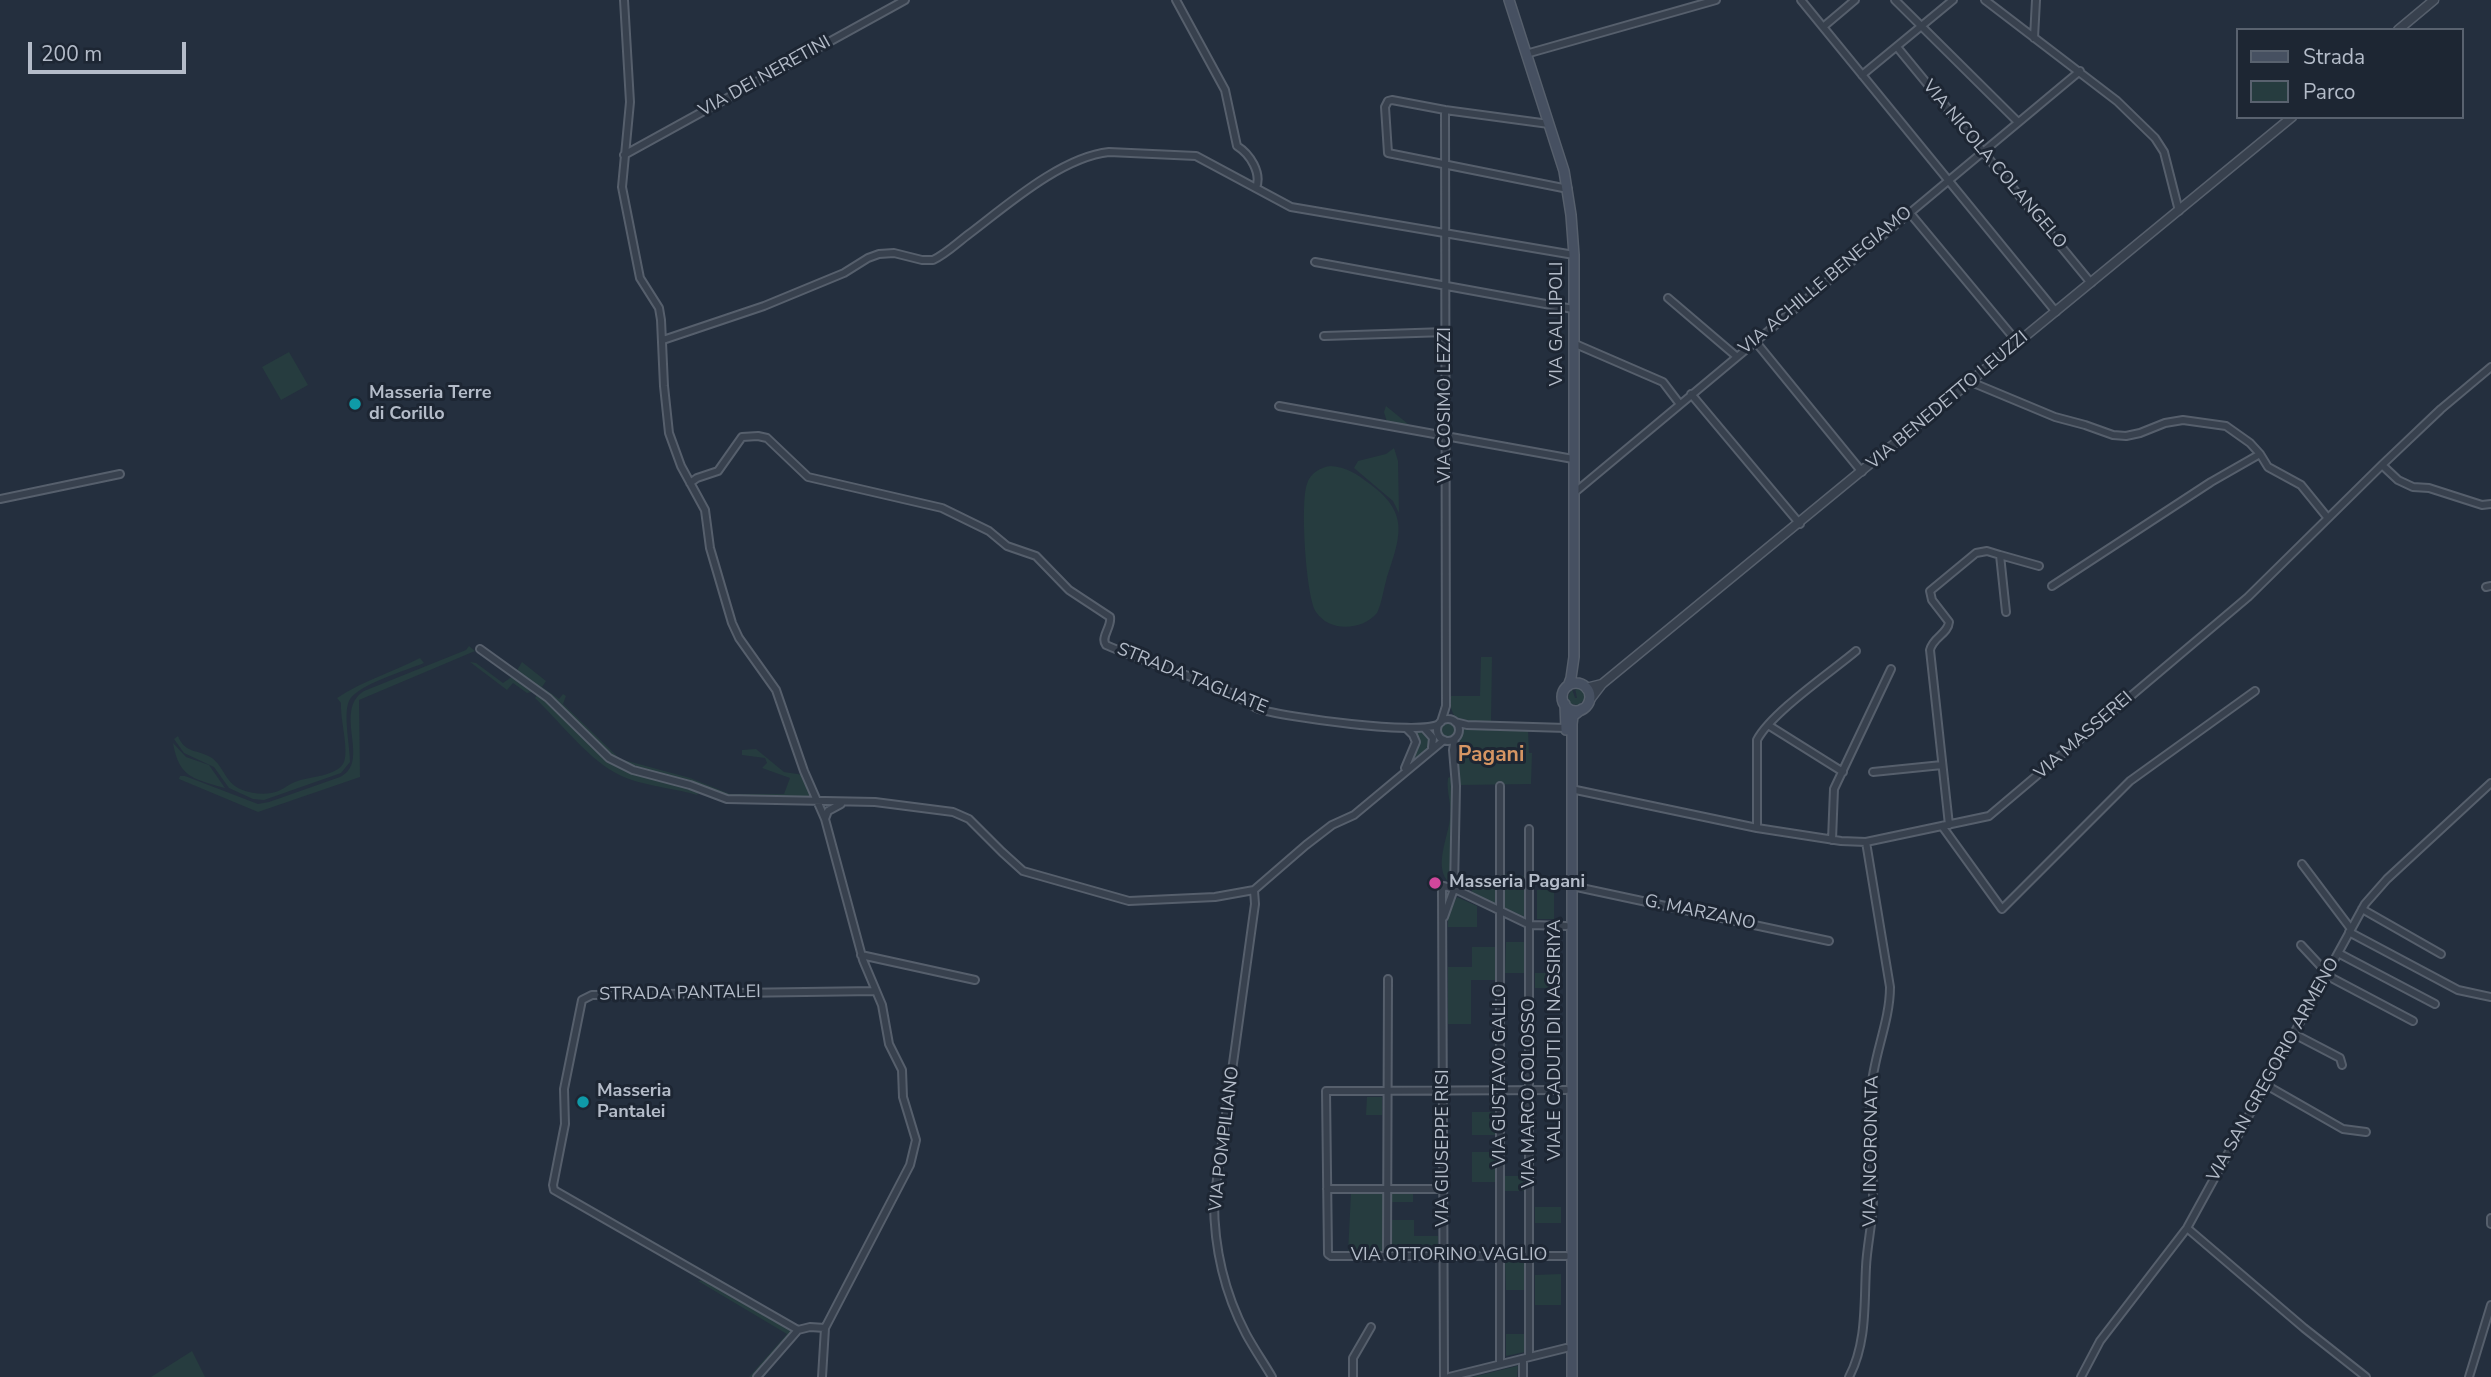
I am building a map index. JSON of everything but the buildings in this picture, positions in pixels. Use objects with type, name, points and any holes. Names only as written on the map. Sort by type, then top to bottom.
[{"type":"main road","name":"VIA GALLIPOLI","points":[[1509,0],[1568,189],[1574,255],[1574,657],[1572,678],[1563,695],[1565,704]]},
{"type":"main road","name":"VIA GALLIPOLI","points":[[1574,657],[1576,675],[1589,692],[1586,705]]},
{"type":"main road","points":[[1568,686],[1575,683],[1584,686]]},
{"type":"main road","points":[[1565,704],[1573,710],[1586,705]]},
{"type":"main road","name":"VIALE CADUTI DI NASSIRIYA","points":[[1565,704],[1566,1377]]},
{"type":"main road","name":"VIALE CADUTI DI NASSIRIYA","points":[[1572,1377],[1572,724],[1573,716],[1586,705]]},
{"type":"street","points":[[624,0],[630,102],[621,187],[640,278],[659,308],[669,433],[690,483],[705,510],[710,548],[726,609],[739,638],[776,690],[804,771],[825,820],[861,956],[885,1018],[889,1044],[902,1070],[903,1097],[916,1135],[910,1165],[825,1328],[822,1377]]},
{"type":"street","name":"VIA DEI NERETINI","points":[[624,155],[905,0]]},
{"type":"street","points":[[1176,0],[1225,90],[1237,146],[1243,150],[1256,170],[1256,188]]},
{"type":"street","points":[[1526,54],[1716,0]]},
{"type":"street","points":[[1801,0],[2056,312]]},
{"type":"street","points":[[1823,27],[1854,0]]},
{"type":"street","points":[[1895,0],[2018,122]]},
{"type":"street","points":[[1863,75],[1953,0]]},
{"type":"street","points":[[1985,0],[2117,101],[2161,146],[2179,211]]},
{"type":"street","points":[[2034,38],[2036,0]]},
{"type":"street","points":[[2400,28],[2434,0]]},
{"type":"street","name":"VIA NICOLA COLANGELO","points":[[1897,47],[2091,283]]},
{"type":"street","name":"VIA ACHILLE BENEGIAMO","points":[[1573,493],[2080,71]]},
{"type":"street","points":[[1549,124],[1392,100],[1388,101],[1385,107],[1388,153],[1568,189]]},
{"type":"street","name":"VIA COSIMO LEZZI","points":[[1431,749],[1436,742],[1446,700],[1446,110]]},
{"type":"street","name":"VIA BENEDETTO LEUZZI","points":[[1586,705],[1602,684],[2290,119]]},
{"type":"street","points":[[663,340],[764,306],[844,274],[879,254],[894,253],[933,260],[1040,183],[1068,165],[1096,153],[1196,156],[1291,207],[1574,255]]},
{"type":"street","points":[[1909,212],[2018,344]]},
{"type":"street","points":[[1315,262],[1573,309]]},
{"type":"street","points":[[1668,298],[1735,356]]},
{"type":"street","points":[[1324,336],[1446,332]]},
{"type":"street","points":[[1755,341],[1862,472]]},
{"type":"street","points":[[1573,343],[1663,382],[1679,403]]},
{"type":"street","name":"VIA MASSEREI","points":[[1572,789],[1757,828],[1832,840],[1866,842],[1989,816],[2248,597],[2327,517],[2491,367]]},
{"type":"street","points":[[1971,382],[2055,417],[2113,435],[2140,433],[2165,423],[2183,420],[2227,426],[2250,443],[2268,467],[2306,490],[2327,517]]},
{"type":"street","points":[[1691,394],[1800,524]]},
{"type":"street","points":[[1279,406],[1573,459]]},
{"type":"street","name":"STRADA TAGLIATE","points":[[690,483],[718,471],[742,438],[767,438],[808,477],[942,508],[989,531],[1014,549],[1036,556],[1069,590],[1110,617],[1111,622],[1104,638],[1106,645],[1232,694],[1262,710],[1335,722],[1407,729],[1425,729],[1440,723],[1455,724]]},
{"type":"street","points":[[2052,586],[2211,482],[2260,454]]},
{"type":"street","points":[[2382,465],[2398,480],[2413,487],[2429,488],[2482,505],[2491,504]]},
{"type":"street","points":[[0,499],[120,474]]},
{"type":"street","points":[[2039,566],[1987,551],[1976,553],[1930,591],[1932,600],[1949,622],[1947,629],[1934,640],[1930,650],[1942,765],[1945,825],[2002,909],[2130,781],[2255,691]]},
{"type":"street","points":[[2000,555],[2006,612]]},
{"type":"street","points":[[480,649],[548,698],[600,751],[617,764],[727,799],[853,802],[934,808],[963,815],[1023,871],[1129,901],[1215,897],[1254,890],[1332,825],[1354,815],[1431,749],[1445,740],[1455,738]]},
{"type":"street","points":[[1757,828],[1757,740],[1768,725],[1856,652]]},
{"type":"street","points":[[1832,840],[1834,789],[1891,668]]},
{"type":"street","name":"VIA BENEDETTO LEUZZI","points":[[1584,686],[1602,684]]},
{"type":"street","name":"VIA COSIMO LEZZI","points":[[1446,700],[1455,724]]},
{"type":"street","points":[[1455,724],[1566,728]]},
{"type":"street","name":"VIA GIUSEPPE RISI","points":[[1443,919],[1454,889],[1456,785],[1452,754],[1455,724]]},
{"type":"street","points":[[1768,725],[1843,772]]},
{"type":"street","points":[[1402,773],[1416,742],[1407,729]]},
{"type":"street","points":[[1425,729],[1433,737],[1431,749]]},
{"type":"street","points":[[1437,733],[1445,740]]},
{"type":"street","name":"VIA GIUSEPPE RISI","points":[[1445,740],[1452,754]]},
{"type":"street","points":[[1873,772],[1942,765]]},
{"type":"street","name":"VIA SAN GREGORIO ARMENO","points":[[2081,1377],[2101,1341],[2187,1228],[2362,909],[2387,879],[2491,783]]},
{"type":"street","name":"VIA GUSTAVO GALLO","points":[[1500,786],[1500,1364]]},
{"type":"street","points":[[825,820],[831,808],[853,802]]},
{"type":"street","name":"VIA MARCO COLOSSO","points":[[1523,1377],[1530,1256],[1529,829]]},
{"type":"street","name":"VIA INCORONATA","points":[[1849,1377],[1864,1323],[1866,1264],[1872,1228],[1869,1134],[1871,1091],[1878,1046],[1890,1003],[1890,987],[1866,842]]},
{"type":"street","points":[[2302,864],[2350,931],[2458,990],[2491,997]]},
{"type":"street","name":"VIA GIUSEPPE RISI","points":[[1444,1377],[1441,897],[1444,886],[1454,889]]},
{"type":"street","name":"G. MARZANO","points":[[1572,886],[1829,941]]},
{"type":"street","points":[[1454,889],[1530,925],[1566,926]]},
{"type":"street","name":"VIA POMPILIANO","points":[[1254,890],[1255,904],[1214,1201],[1214,1224],[1217,1255],[1227,1292],[1247,1335],[1272,1377]]},
{"type":"street","points":[[2362,909],[2441,954]]},
{"type":"street","points":[[2301,945],[2326,974],[2413,1021]]},
{"type":"street","points":[[2338,953],[2435,1004]]},
{"type":"street","points":[[861,956],[975,980]]},
{"type":"street","points":[[1387,1255],[1388,979]]},
{"type":"street","name":"STRADA PANTALEI","points":[[798,1330],[554,1190],[565,1124],[564,1089],[582,1000],[592,995],[876,991]]},
{"type":"street","points":[[2294,1034],[2340,1058],[2342,1065]]},
{"type":"street","points":[[2266,1085],[2343,1129],[2366,1132]]},
{"type":"street","points":[[1443,1189],[1327,1189],[1326,1091],[1566,1090]]},
{"type":"street","name":"VIA OTTORINO VAGLIO","points":[[1327,1189],[1327,1250],[1331,1256],[1566,1256]]},
{"type":"street","points":[[2491,1218],[2491,1224]]},
{"type":"street","points":[[2187,1228],[2365,1377]]},
{"type":"street","points":[[2469,1377],[2491,1306]]},
{"type":"street","points":[[1353,1377],[1353,1358],[1371,1326]]},
{"type":"street","points":[[757,1377],[798,1330],[810,1327],[825,1328]]},
{"type":"street","points":[[1449,1377],[1566,1348]]},
{"type":"green space","points":[[289,352],[308,385],[281,400],[262,367]]},
{"type":"green space","points":[[1386,406],[1413,428],[1387,422],[1384,412]]},
{"type":"green space","points":[[1394,448],[1398,461],[1399,513],[1393,501],[1354,468],[1358,461],[1386,454]]},
{"type":"green space","points":[[1331,466],[1357,475],[1383,495],[1392,506],[1399,528],[1379,609],[1371,619],[1355,626],[1338,626],[1322,619],[1312,603],[1309,588],[1304,528],[1305,494],[1308,480],[1313,474]]},
{"type":"green space","points":[[469,646],[475,651],[359,700],[360,777],[258,812],[179,779],[180,776],[185,776],[258,804],[340,777],[349,770],[353,760],[351,711],[355,700],[364,691],[466,650]]},
{"type":"green space","points":[[1481,657],[1492,657],[1491,723],[1467,723],[1453,713],[1450,696],[1480,696]]},
{"type":"green space","points":[[420,658],[424,663],[361,689],[349,701],[347,722],[350,762],[341,773],[264,800],[253,799],[229,788],[214,767],[184,753],[174,739],[178,736],[184,746],[212,758],[240,789],[260,794],[275,792],[295,782],[335,771],[344,762],[346,750],[341,703],[337,698],[357,686]]},
{"type":"green space","points":[[470,662],[476,663],[503,683],[513,676],[533,690],[527,693],[513,683],[507,690]]},
{"type":"green space","points":[[522,662],[546,681],[542,687],[559,699],[563,694],[566,696],[563,704],[620,759],[690,778],[730,794],[784,794],[790,778],[762,768],[767,763],[765,758],[742,755],[742,750],[756,749],[784,772],[804,775],[813,799],[726,797],[616,761],[516,672]]},
{"type":"green space","points":[[1575,688],[1581,689],[1585,694],[1584,700],[1578,705],[1571,704],[1568,697],[1572,689],[1577,698]]},
{"type":"green space","points":[[538,693],[611,762],[686,785],[723,800],[699,792],[697,795],[644,783],[614,772],[573,738],[535,698]]},
{"type":"green space","points":[[1448,722],[1454,724],[1454,736],[1448,738],[1442,736],[1440,730],[1442,724]]},
{"type":"green space","points":[[1464,728],[1528,730],[1529,753],[1532,753],[1531,784],[1460,785],[1456,745]]},
{"type":"green space","points":[[1414,731],[1426,733],[1430,738],[1430,746],[1410,763],[1419,742]]},
{"type":"green space","points":[[173,743],[186,757],[209,765],[225,788],[197,779],[184,770],[179,764]]},
{"type":"green space","points":[[1450,777],[1452,783],[1450,883],[1442,869],[1442,861],[1450,818]]},
{"type":"green space","points":[[1505,874],[1524,876],[1525,917],[1505,908]]},
{"type":"green space","points":[[1495,882],[1496,904],[1472,893],[1472,883]]},
{"type":"green space","points":[[1537,890],[1554,890],[1554,919],[1537,919]]},
{"type":"green space","points":[[1457,897],[1477,906],[1477,927],[1448,927],[1448,916]]},
{"type":"green space","points":[[1506,942],[1525,942],[1524,973],[1505,973]]},
{"type":"green space","points":[[1472,947],[1496,947],[1495,980],[1471,980],[1471,1024],[1448,1024],[1448,967],[1472,967]]},
{"type":"green space","points":[[1535,973],[1560,973],[1560,988],[1535,988]]},
{"type":"green space","points":[[1367,1097],[1382,1097],[1382,1115],[1366,1115]]},
{"type":"green space","points":[[1472,1112],[1496,1112],[1495,1135],[1472,1135]]},
{"type":"green space","points":[[1472,1152],[1495,1152],[1495,1182],[1472,1182]]},
{"type":"green space","points":[[1505,1176],[1525,1176],[1525,1191],[1505,1191]]},
{"type":"green space","points":[[1351,1193],[1383,1193],[1383,1252],[1348,1253]]},
{"type":"green space","points":[[1392,1193],[1413,1193],[1413,1202],[1392,1202]]},
{"type":"green space","points":[[1535,1207],[1561,1207],[1561,1223],[1535,1223]]},
{"type":"green space","points":[[1392,1220],[1414,1220],[1414,1236],[1438,1236],[1438,1252],[1392,1252]]},
{"type":"green space","points":[[1505,1260],[1525,1260],[1525,1290],[1506,1290]]},
{"type":"green space","points":[[1561,1274],[1561,1305],[1535,1305],[1535,1275]]},
{"type":"green space","points":[[705,1280],[792,1331],[754,1377],[749,1377],[787,1334],[698,1281]]},
{"type":"green space","points":[[1506,1334],[1525,1334],[1525,1352],[1506,1356]]},
{"type":"green space","points":[[192,1351],[205,1377],[151,1377]]},
{"type":"green space","points":[[1517,1366],[1517,1377],[1473,1377]]},
{"type":"place","name":"Masseria Terre di Corillo","points":[[355,404]]},
{"type":"place","name":"Masseria Pagani","points":[[1435,883]]},
{"type":"place","name":"Masseria Pantalei","points":[[583,1102]]},
{"type":"district","name":"Pagani","points":[[1491,756]]}]
